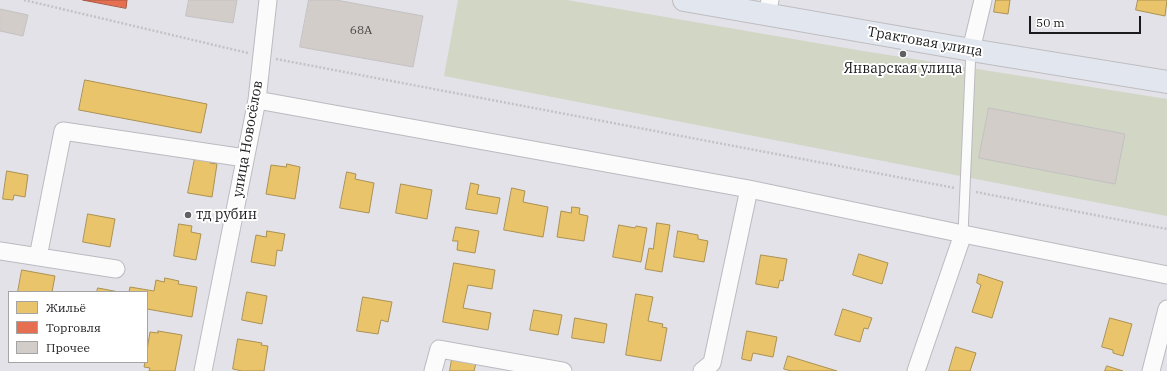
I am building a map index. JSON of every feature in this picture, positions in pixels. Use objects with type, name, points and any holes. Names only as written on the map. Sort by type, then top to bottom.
[{"type":"main road","name":"Трактовая улица","points":[[684,0],[768,7],[970,50],[1167,82]]},
{"type":"street","name":"улица Новосёлов","points":[[203,371],[256,100],[268,0]]},
{"type":"street","points":[[970,50],[983,0]]},
{"type":"street","points":[[256,100],[749,189],[1167,275]]},
{"type":"street","points":[[38,257],[63,130],[245,158]]},
{"type":"street","points":[[702,371],[712,363],[749,189]]},
{"type":"street","points":[[916,371],[963,234]]},
{"type":"street","points":[[0,251],[116,269]]},
{"type":"street","points":[[1151,371],[1167,309]]},
{"type":"street","points":[[433,371],[438,349],[563,371]]},
{"type":"lane","points":[[963,234],[970,50]]},
{"type":"path","points":[[24,0],[261,56],[1167,229]]},
{"type":"green space","points":[[458,0],[567,0],[857,50],[1167,99],[1167,216],[444,76]]},
{"type":"building: Жильё","points":[[996,0],[1010,0],[1008,14],[994,12]]},
{"type":"building: Жильё","points":[[1138,0],[1167,0],[1165,16],[1136,10]]},
{"type":"building: Жильё","points":[[85,80],[207,104],[201,133],[79,110]]},
{"type":"building: Жильё","points":[[196,153],[211,155],[210,163],[217,164],[212,197],[188,193]]},
{"type":"building: Жильё","points":[[287,164],[300,167],[295,199],[266,194],[271,165],[286,167]]},
{"type":"building: Жильё","points":[[7,171],[28,175],[25,197],[14,195],[13,200],[3,199]]},
{"type":"building: Жильё","points":[[347,172],[356,174],[355,179],[374,183],[369,213],[340,208]]},
{"type":"building: Жильё","points":[[471,183],[479,185],[477,194],[500,198],[497,214],[466,209]]},
{"type":"building: Жильё","points":[[401,184],[432,190],[427,219],[396,213]]},
{"type":"building: Жильё","points":[[512,188],[525,191],[523,202],[548,207],[543,237],[504,230]]},
{"type":"building: Жильё","points":[[572,207],[580,208],[579,214],[588,216],[584,241],[557,237],[561,211],[571,213]]},
{"type":"building: Жильё","points":[[88,214],[115,219],[110,247],[83,242]]},
{"type":"building: Жильё","points":[[657,223],[670,225],[662,272],[645,269],[649,248],[653,249]]},
{"type":"building: Жильё","points":[[179,224],[192,226],[191,232],[201,234],[196,260],[174,256]]},
{"type":"building: Жильё","points":[[619,225],[635,228],[636,226],[647,228],[641,262],[613,257]]},
{"type":"building: Жильё","points":[[456,227],[479,231],[475,253],[457,250],[458,241],[453,241]]},
{"type":"building: Жильё","points":[[267,231],[285,234],[282,251],[277,250],[275,266],[251,262],[256,235],[266,237]]},
{"type":"building: Жильё","points":[[678,231],[698,235],[698,239],[708,241],[704,262],[674,257]]},
{"type":"building: Жильё","points":[[859,254],[888,263],[882,284],[853,275]]},
{"type":"building: Жильё","points":[[761,255],[787,259],[783,281],[780,280],[778,288],[756,284]]},
{"type":"building: Жильё","points":[[454,263],[495,270],[492,289],[468,285],[463,308],[491,313],[488,330],[443,322]]},
{"type":"building: Жильё","points":[[22,270],[55,276],[52,291],[18,291]]},
{"type":"building: Жильё","points":[[979,274],[1003,282],[992,318],[972,312],[981,285],[977,283]]},
{"type":"building: Жильё","points":[[165,278],[179,281],[178,284],[197,287],[192,317],[148,309],[148,291],[129,291],[130,287],[154,291],[156,280],[164,282]]},
{"type":"building: Жильё","points":[[98,288],[114,291],[97,291]]},
{"type":"building: Жильё","points":[[247,292],[267,296],[262,324],[242,320]]},
{"type":"building: Жильё","points":[[636,294],[653,297],[648,321],[663,324],[662,327],[667,328],[661,361],[626,355]]},
{"type":"building: Жильё","points":[[363,297],[392,302],[388,322],[381,320],[378,334],[357,331]]},
{"type":"building: Жильё","points":[[843,309],[872,318],[868,329],[864,328],[860,342],[835,335]]},
{"type":"building: Жильё","points":[[534,310],[562,315],[558,335],[530,330]]},
{"type":"building: Жильё","points":[[575,318],[607,324],[604,343],[572,338]]},
{"type":"building: Жильё","points":[[1110,318],[1132,324],[1123,356],[1113,353],[1113,350],[1102,347]]},
{"type":"building: Жильё","points":[[158,331],[182,335],[175,371],[149,371],[150,368],[144,367],[145,363],[148,363],[148,344],[150,332],[158,333]]},
{"type":"building: Жильё","points":[[747,331],[777,337],[773,357],[753,353],[751,361],[742,359]]},
{"type":"building: Жильё","points":[[238,339],[262,343],[261,345],[268,346],[264,371],[242,371],[233,369]]},
{"type":"building: Жильё","points":[[956,347],[976,353],[970,371],[949,371]]},
{"type":"building: Жильё","points":[[788,356],[837,371],[791,371],[784,369]]},
{"type":"building: Жильё","points":[[452,359],[476,363],[474,371],[450,371]]},
{"type":"building: Жильё","points":[[1107,366],[1123,371],[1105,371]]},
{"type":"building: Торговля","points":[[83,0],[127,0],[126,8]]},
{"type":"building: Прочее","points":[[189,0],[237,0],[233,23],[186,16]]},
{"type":"building: Прочее","points":[[309,0],[336,0],[423,16],[413,67],[300,47]]},
{"type":"building: Прочее","points":[[0,9],[28,15],[23,36],[0,31]]},
{"type":"building: Прочее","points":[[989,108],[1125,134],[1115,184],[979,158]]},
{"type":"place","name":"Январская улица","points":[[903,54]]},
{"type":"place","name":"тд рубин","points":[[188,215]]}]
